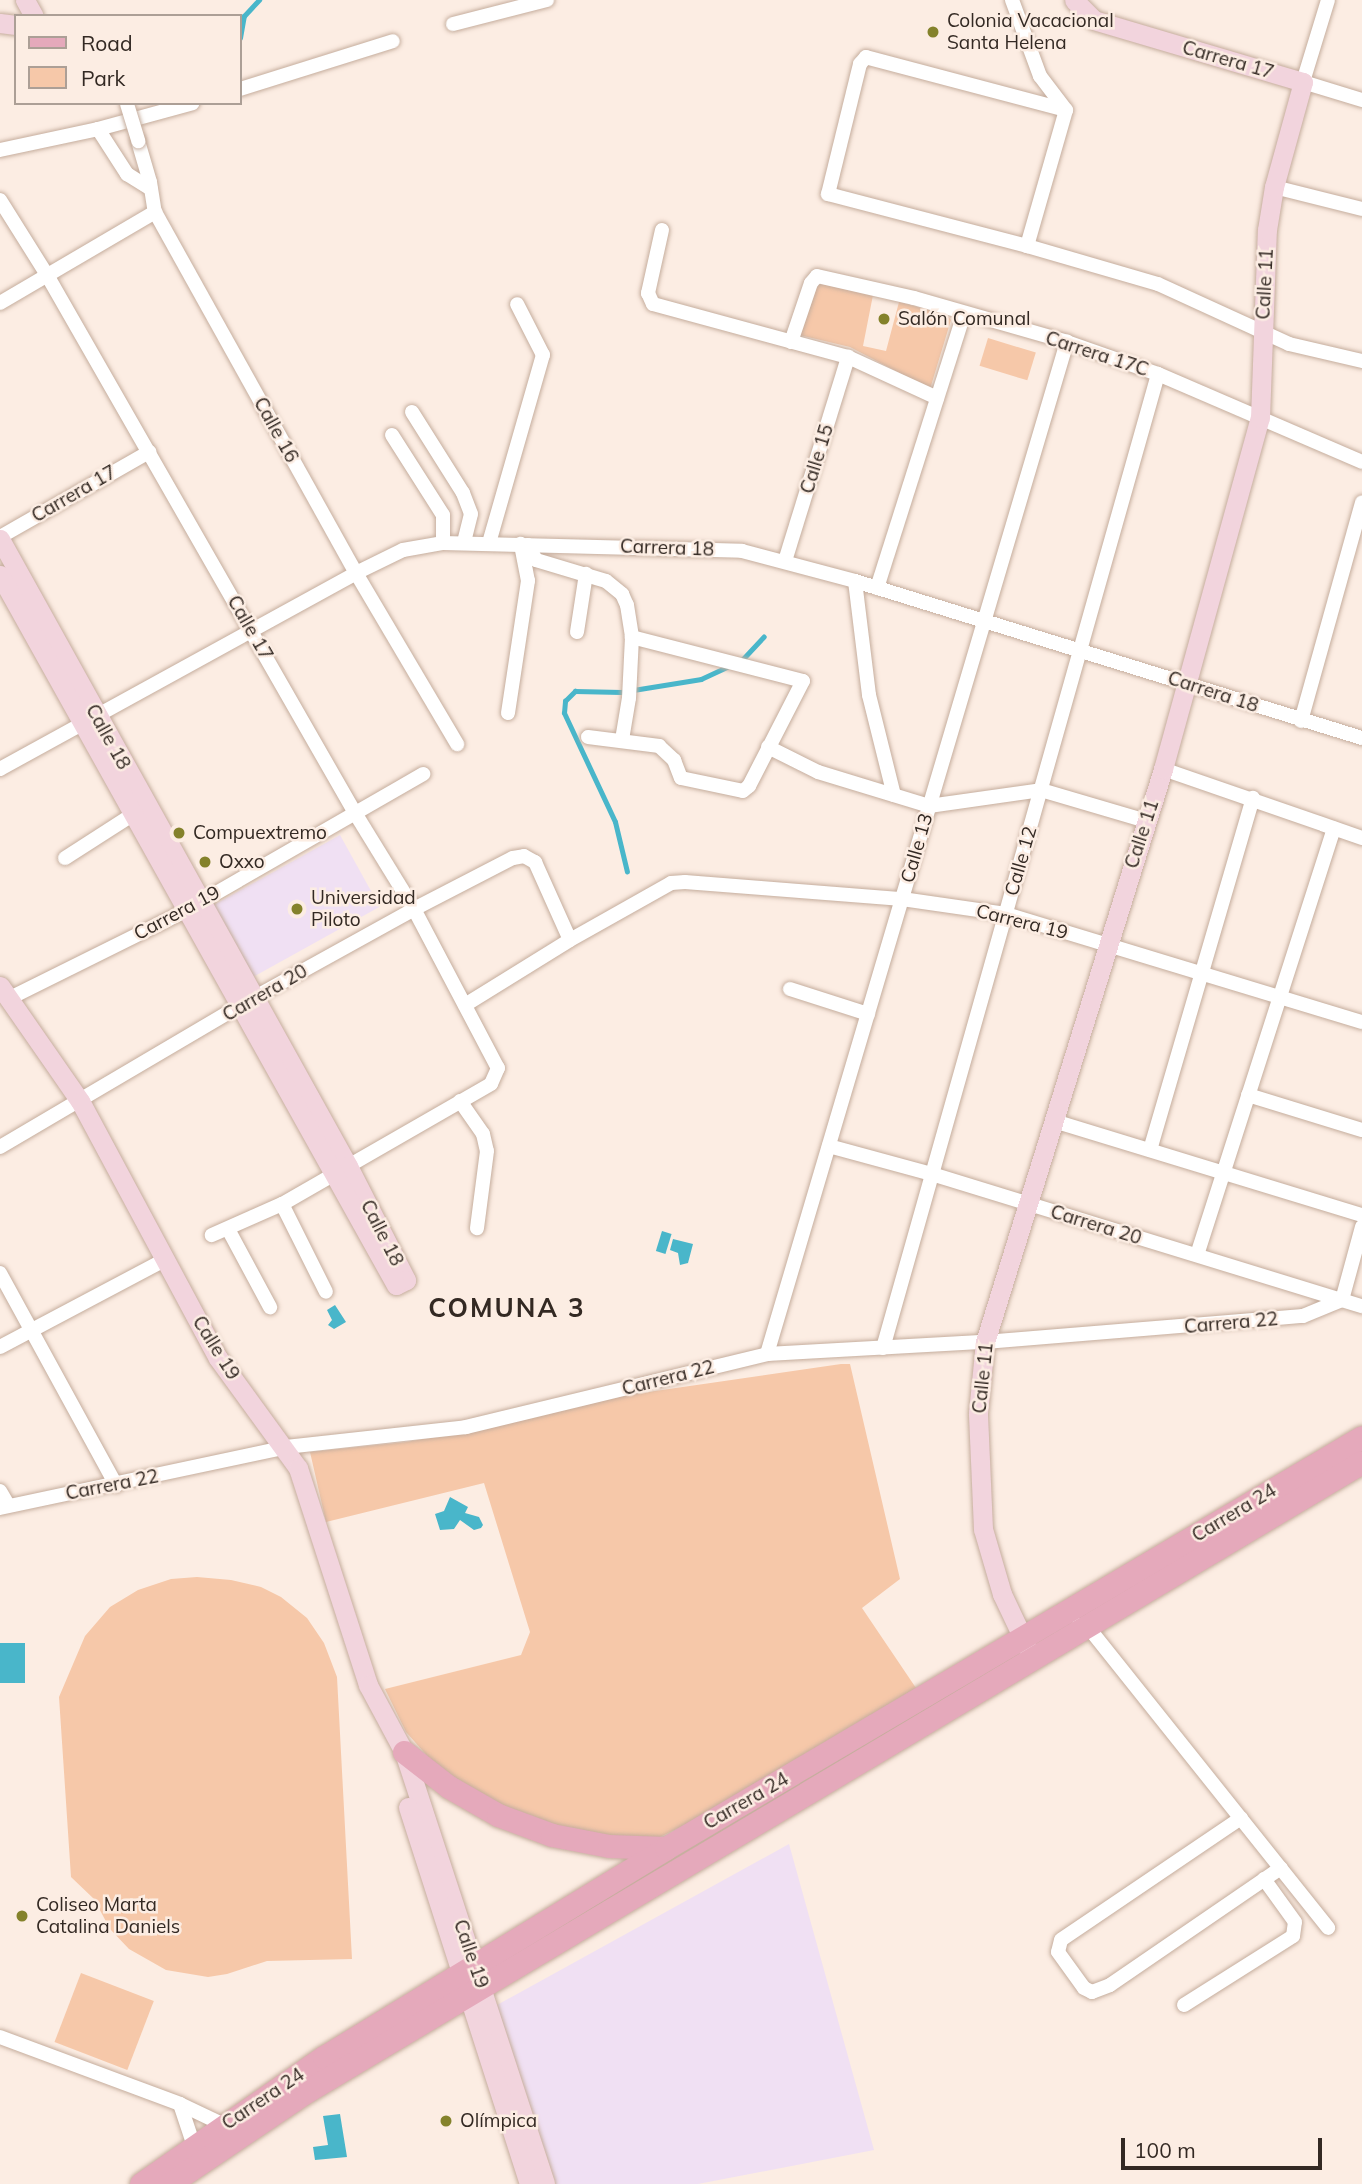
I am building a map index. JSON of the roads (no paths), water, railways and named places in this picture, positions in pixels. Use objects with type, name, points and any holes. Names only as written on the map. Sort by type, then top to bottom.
[{"type":"main road","name":"Carrera 24","points":[[169,2184],[666,1848],[1362,1437]]},
{"type":"main road","name":"Carrera 24","points":[[141,2184],[324,2057],[472,1981],[1034,1659],[1362,1462]]},
{"type":"main road","points":[[404,1752],[449,1787],[509,1819],[552,1835],[608,1846],[666,1848]]},
{"type":"street","points":[[453,24],[547,0]]},
{"type":"street","points":[[1012,0],[1040,76],[1066,110]]},
{"type":"street","name":"Carrera 17","points":[[1074,0],[1094,20],[1362,100]]},
{"type":"street","name":"Calle 11","points":[[1034,1659],[1002,1594],[983,1529],[978,1413],[985,1342],[1163,769],[1260,418],[1267,230],[1274,187],[1328,0]]},
{"type":"street","points":[[242,88],[393,41]]},
{"type":"street","points":[[1066,110],[866,57],[860,64],[828,192],[832,196],[1027,246],[1157,284],[1289,344],[1362,361]]},
{"type":"street","name":"Calle 16","points":[[126,105],[155,212],[356,573],[457,744]]},
{"type":"street","points":[[0,150],[98,129],[186,105]]},
{"type":"street","points":[[1027,246],[1066,110]]},
{"type":"street","points":[[98,129],[127,174],[151,189]]},
{"type":"street","points":[[1274,187],[1362,209]]},
{"type":"street","name":"Calle 17","points":[[0,200],[47,275],[355,813],[414,909],[496,1059],[496,1078],[460,1101]]},
{"type":"street","points":[[0,303],[155,212]]},
{"type":"street","points":[[662,230],[648,293],[653,304],[848,357],[937,398]]},
{"type":"street","name":"Carrera 17C","points":[[791,342],[811,283],[815,276],[822,277],[1067,342],[1158,374],[1362,462]]},
{"type":"street","points":[[489,543],[543,355],[517,304]]},
{"type":"street","points":[[877,588],[964,313]]},
{"type":"street","name":"Calle 13","points":[[767,1354],[1067,342]]},
{"type":"street","name":"Calle 15","points":[[785,561],[848,357]]},
{"type":"street","name":"Calle 12","points":[[883,1348],[1158,374]]},
{"type":"street","points":[[412,412],[463,493],[471,514],[464,542]]},
{"type":"street","points":[[392,435],[443,515],[443,543]]},
{"type":"street","name":"Carrera 17","points":[[0,538],[149,452]]},
{"type":"street","points":[[1301,721],[1362,502]]},
{"type":"street","name":"Calle 18","points":[[0,538],[132,815],[192,907]]},
{"type":"street","name":"Carrera 18","points":[[0,769],[251,629],[403,550],[464,542],[718,549],[785,561],[1187,682],[1301,721],[1362,738]]},
{"type":"street","points":[[524,545],[536,560],[606,581],[622,594],[627,605],[632,636],[622,740]]},
{"type":"street","points":[[508,713],[528,581],[524,545]]},
{"type":"street","points":[[577,632],[586,574]]},
{"type":"street","name":"Calle 18","points":[[0,575],[89,720],[341,1171],[406,1280],[396,1285],[341,1171]]},
{"type":"street","points":[[855,581],[869,695],[894,795]]},
{"type":"street","points":[[588,737],[659,746],[674,760],[681,778],[738,792],[749,786],[803,681],[751,665],[632,636]]},
{"type":"street","points":[[768,747],[818,772],[929,806],[1041,790],[1146,821]]},
{"type":"street","points":[[1163,769],[1362,838]]},
{"type":"street","name":"Carrera 19","points":[[3,996],[192,907],[423,774]]},
{"type":"street","points":[[1150,1150],[1253,798]]},
{"type":"street","points":[[65,858],[132,815]]},
{"type":"street","points":[[1197,1255],[1334,828]]},
{"type":"street","name":"Carrera 20","points":[[0,1147],[248,1002],[414,909],[513,858],[524,856],[535,862],[570,940]]},
{"type":"street","name":"Carrera 19","points":[[570,940],[671,883],[902,899],[1006,914],[1362,1021]]},
{"type":"street","points":[[465,1005],[570,940]]},
{"type":"street","points":[[790,989],[868,1014]]},
{"type":"street","name":"Calle 19","points":[[3,996],[80,1101],[218,1357],[286,1447],[298,1468],[368,1685],[388,1728],[404,1752],[436,1873]]},
{"type":"street","points":[[1248,1095],[1362,1130]]},
{"type":"street","points":[[212,1235],[282,1204],[460,1101],[483,1135],[487,1151],[477,1228]]},
{"type":"street","points":[[1054,1121],[1362,1215]]},
{"type":"street","name":"Carrera 20","points":[[829,1146],[932,1174],[1362,1306]]},
{"type":"street","points":[[282,1204],[326,1292]]},
{"type":"street","points":[[1342,1300],[1362,1227]]},
{"type":"street","points":[[228,1229],[270,1307]]},
{"type":"street","points":[[0,1347],[166,1259]]},
{"type":"street","points":[[2,1280],[32,1328],[116,1485]]},
{"type":"street","name":"Carrera 22","points":[[4,1506],[116,1485],[286,1447],[466,1427],[767,1354],[985,1342],[1281,1320],[1314,1313],[1342,1300]]},
{"type":"street","points":[[0,1491],[4,1506]]},
{"type":"street","points":[[1056,1618],[1087,1627],[1328,1928]]},
{"type":"street","name":"Calle 19","points":[[388,1728],[390,1745],[545,2184]]},
{"type":"street","points":[[1241,1818],[1061,1940],[1058,1952],[1084,1988],[1092,1992],[1099,1991],[1281,1868]]},
{"type":"street","points":[[1184,2005],[1293,1936],[1295,1922],[1265,1880]]},
{"type":"street","name":"Calle 19","points":[[472,1981],[529,2184]]},
{"type":"street","points":[[0,2038],[180,2104],[224,2125]]},
{"type":"street","points":[[180,2104],[194,2146]]},
{"type":"water","points":[[662,1231],[672,1234],[665,1254],[656,1251]]},
{"type":"water","points":[[673,1239],[693,1244],[688,1263],[680,1265],[678,1253],[670,1250]]},
{"type":"water","points":[[335,1305],[346,1322],[334,1329],[328,1325],[332,1320],[327,1310]]},
{"type":"water","points":[[450,1497],[468,1507],[465,1513],[479,1517],[483,1525],[481,1528],[474,1530],[460,1520],[454,1529],[440,1530],[435,1514],[444,1511]]},
{"type":"water","points":[[0,1643],[25,1643],[25,1683],[0,1683]]},
{"type":"water","points":[[340,2114],[347,2157],[315,2160],[313,2147],[328,2145],[323,2116]]},
{"type":"waterway","points":[[242,27],[244,16],[259,0]]},
{"type":"waterway","points":[[741,661],[763,637]]},
{"type":"waterway","points":[[627,872],[615,822],[564,713],[565,701],[575,691],[621,692],[701,679],[729,666]]},
{"type":"place","name":"Colonia Vacacional Santa Helena","points":[[933,32]]},
{"type":"place","name":"Salón Comunal","points":[[884,319]]},
{"type":"place","name":"Compuextremo","points":[[179,833]]},
{"type":"place","name":"Oxxo","points":[[205,862]]},
{"type":"place","name":"Universidad Piloto","points":[[297,909]]},
{"type":"place","name":"Coliseo Marta Catalina Daniels","points":[[22,1916]]},
{"type":"place","name":"Olímpica","points":[[446,2121]]},
{"type":"district","name":"COMUNA 3","points":[[507,1308]]}]
